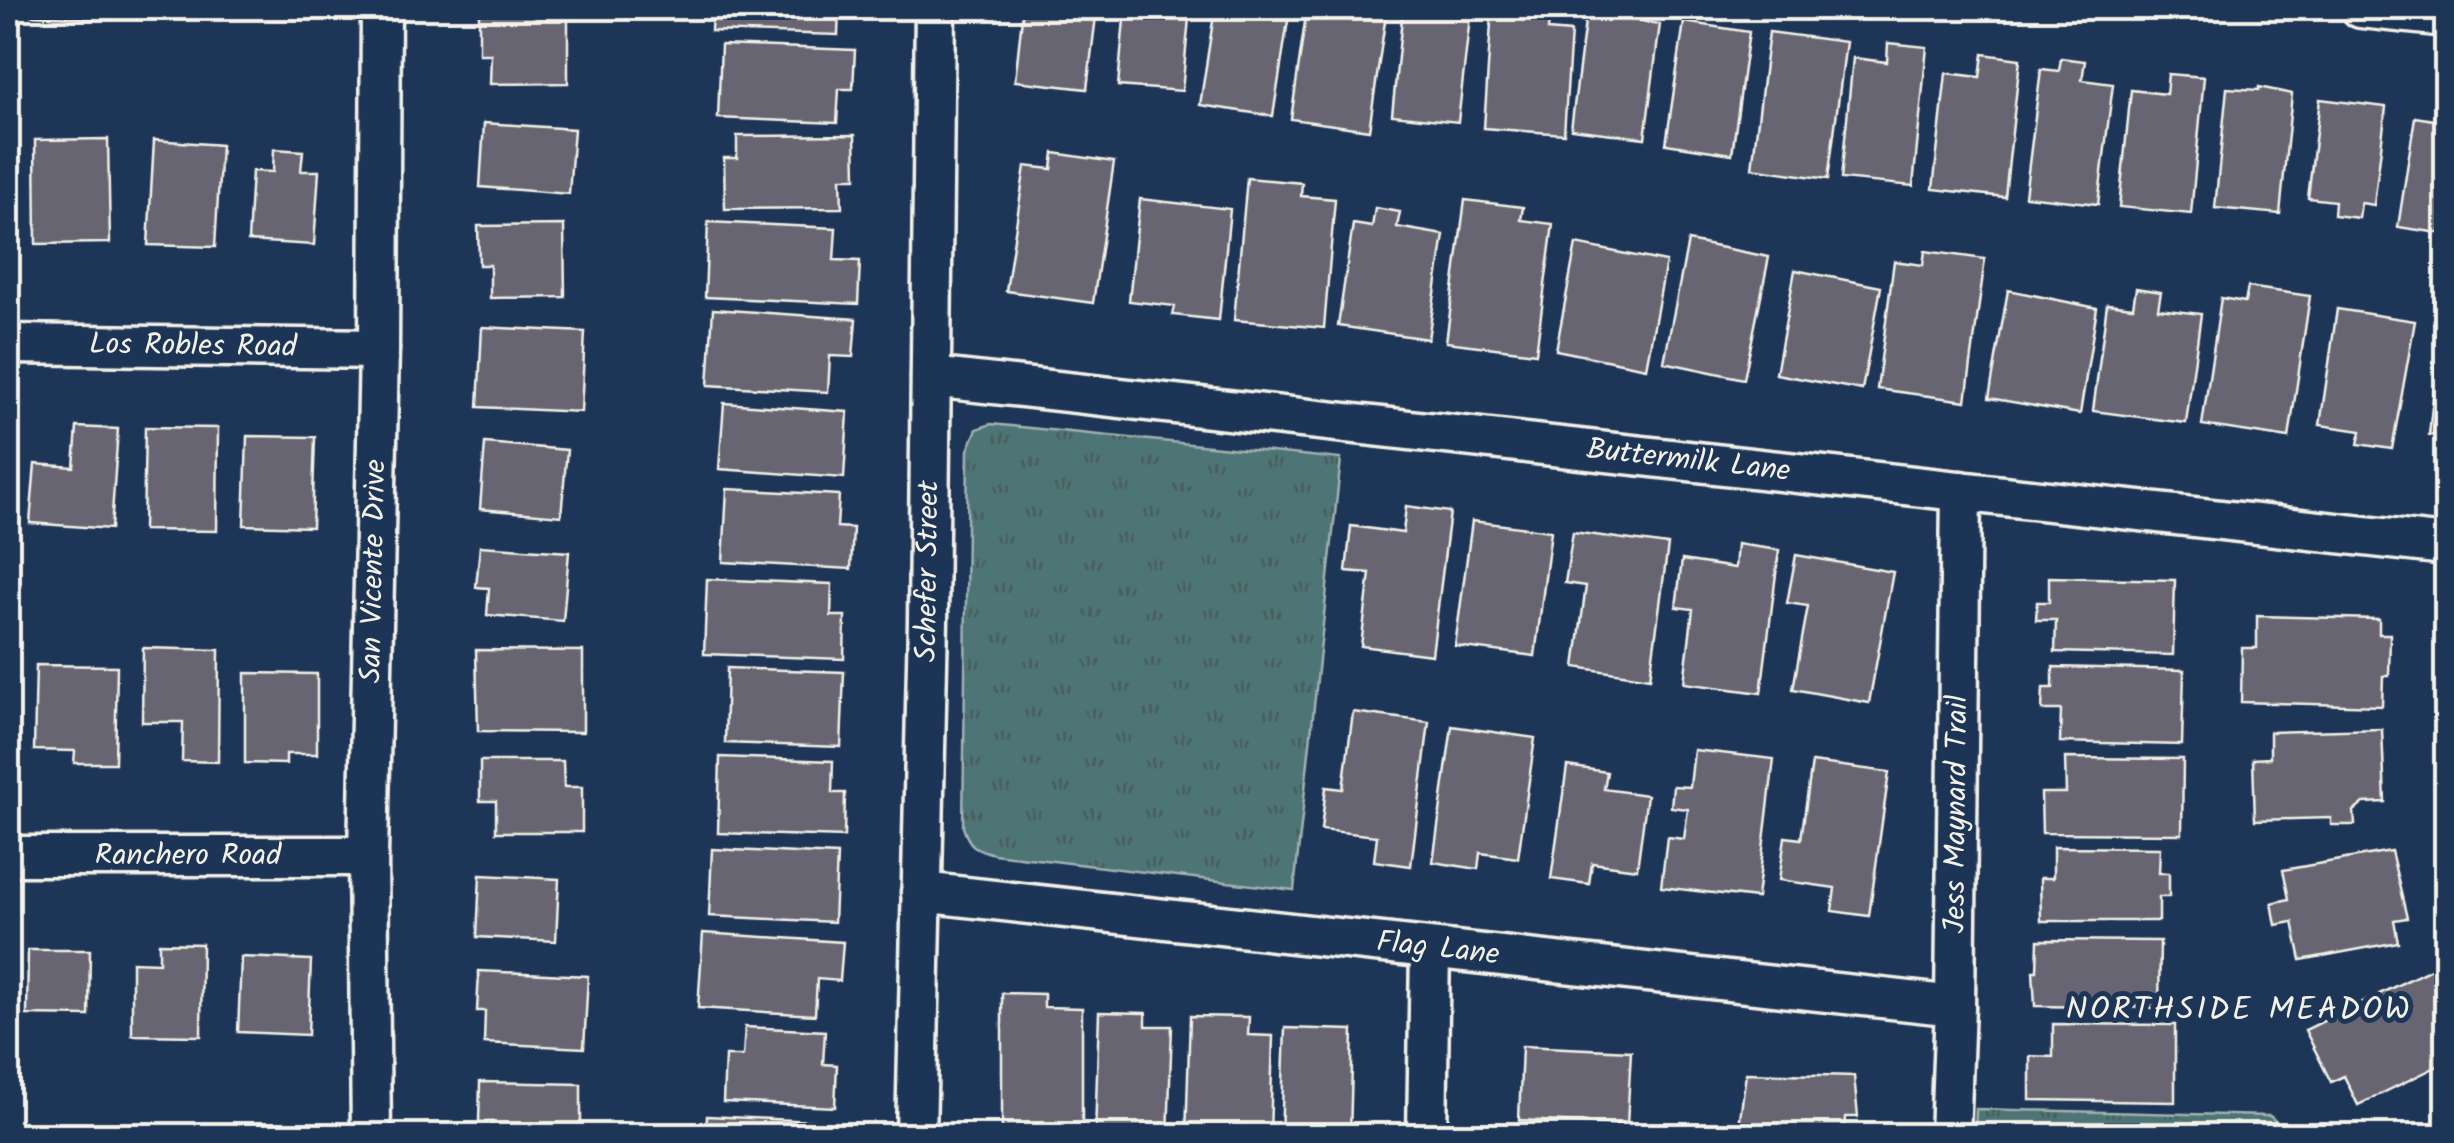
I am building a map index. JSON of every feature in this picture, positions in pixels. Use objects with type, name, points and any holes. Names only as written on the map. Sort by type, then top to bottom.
[{"type":"street","name":"San Vicente Drive","points":[[371,1136],[368,856],[380,349],[381,8]]},
{"type":"street","name":"Schefer Street","points":[[916,1136],[934,8]]},
{"type":"street","points":[[2361,8],[2446,17]]},
{"type":"street","name":"Los Robles Road","points":[[8,344],[380,349]]},
{"type":"street","name":"Buttermilk Lane","points":[[931,377],[2446,544]]},
{"type":"street","name":"Jess Maynard Trail","points":[[1950,1136],[1961,491]]},
{"type":"street","name":"Ranchero Road","points":[[8,856],[368,856]]},
{"type":"street","name":"Flag Lane","points":[[921,892],[1955,1006]]},
{"type":"street","points":[[1427,1136],[1430,949]]},
{"type":"green space","points":[[991,424],[1341,459],[1294,890],[994,854],[970,843],[963,827],[968,450],[977,429]]},
{"type":"green space","points":[[1976,1109],[2270,1116],[2290,1135],[1975,1135]]},
{"type":"building","points":[[31,8],[112,8],[112,19],[31,15]]},
{"type":"building","points":[[712,8],[839,8],[838,35],[711,31]]},
{"type":"building","points":[[1023,8],[1097,8],[1087,89],[1015,81]]},
{"type":"building","points":[[1125,8],[1190,8],[1182,91],[1118,86]]},
{"type":"building","points":[[1215,8],[1290,8],[1273,116],[1200,105]]},
{"type":"building","points":[[1307,8],[1387,8],[1369,130],[1291,119]]},
{"type":"building","points":[[1403,8],[1471,8],[1458,122],[1392,115]]},
{"type":"building","points":[[1492,8],[1550,8],[1548,30],[1571,32],[1564,134],[1484,128]]},
{"type":"building","points":[[479,13],[568,13],[568,83],[490,84],[491,54],[479,54]]},
{"type":"building","points":[[1586,14],[1660,24],[1645,138],[1571,129]]},
{"type":"building","points":[[1684,22],[1749,32],[1732,154],[1666,144]]},
{"type":"building","points":[[1769,32],[1846,42],[1828,179],[1752,168]]},
{"type":"building","points":[[1888,43],[1927,47],[1913,186],[1841,179],[1853,58],[1887,62]]},
{"type":"building","points":[[721,45],[855,50],[853,89],[839,89],[837,123],[718,118]]},
{"type":"building","points":[[1983,54],[2020,59],[2005,197],[1933,189],[1946,73],[1980,77]]},
{"type":"building","points":[[2061,58],[2085,61],[2082,80],[2113,84],[2098,204],[2025,196],[2041,69],[2059,71]]},
{"type":"building","points":[[2168,74],[2204,77],[2191,214],[2119,207],[2131,90],[2166,94]]},
{"type":"building","points":[[2259,87],[2292,94],[2280,214],[2215,208],[2227,88]]},
{"type":"building","points":[[2320,99],[2386,107],[2374,205],[2361,203],[2359,218],[2334,215],[2335,201],[2308,198]]},
{"type":"building","points":[[2415,117],[2446,122],[2446,234],[2398,227]]},
{"type":"building","points":[[484,123],[574,129],[569,194],[480,187]]},
{"type":"building","points":[[855,135],[856,178],[841,178],[842,208],[725,209],[724,158],[737,158],[737,136]]},
{"type":"building","points":[[108,139],[110,243],[36,244],[35,140]]},
{"type":"building","points":[[154,140],[221,145],[215,247],[148,245]]},
{"type":"building","points":[[274,149],[303,151],[301,171],[319,171],[314,245],[248,241],[252,171],[273,172]]},
{"type":"building","points":[[1054,153],[1114,162],[1093,303],[1006,291],[1025,166],[1052,169]]},
{"type":"building","points":[[1247,178],[1302,183],[1301,196],[1335,199],[1324,328],[1234,320]]},
{"type":"building","points":[[1140,199],[1230,209],[1219,320],[1173,315],[1175,306],[1129,301]]},
{"type":"building","points":[[1465,200],[1523,207],[1521,220],[1553,224],[1536,353],[1446,342]]},
{"type":"building","points":[[1375,208],[1400,212],[1397,227],[1444,235],[1428,339],[1338,326],[1353,224],[1372,227]]},
{"type":"building","points":[[708,222],[836,228],[834,260],[860,261],[858,304],[705,297]]},
{"type":"building","points":[[564,225],[565,297],[490,298],[490,265],[479,265],[478,226]]},
{"type":"building","points":[[1688,241],[1769,257],[1744,379],[1664,362]]},
{"type":"building","points":[[1576,244],[1666,262],[1646,368],[1556,350]]},
{"type":"building","points":[[1925,251],[1985,259],[1966,401],[1877,389],[1894,261],[1923,265]]},
{"type":"building","points":[[1795,270],[1881,287],[1862,390],[1776,374]]},
{"type":"building","points":[[2248,287],[2310,296],[2289,438],[2202,425],[2221,298],[2245,302]]},
{"type":"building","points":[[2136,288],[2161,292],[2158,309],[2201,314],[2186,423],[2093,411],[2107,304],[2133,307]]},
{"type":"building","points":[[2008,290],[2097,308],[2080,414],[1989,398]]},
{"type":"building","points":[[713,309],[856,319],[853,357],[830,356],[828,392],[708,385]]},
{"type":"building","points":[[2337,309],[2415,321],[2392,449],[2358,444],[2361,431],[2320,425]]},
{"type":"building","points":[[2442,312],[2446,313],[2446,437],[2429,435]]},
{"type":"building","points":[[482,327],[585,332],[581,412],[478,407]]},
{"type":"building","points":[[724,403],[848,412],[844,478],[719,469]]},
{"type":"building","points":[[77,427],[118,429],[111,529],[30,523],[35,464],[74,467]]},
{"type":"building","points":[[145,427],[218,428],[217,531],[143,530]]},
{"type":"building","points":[[247,436],[315,437],[312,527],[244,525]]},
{"type":"building","points":[[485,443],[567,450],[561,516],[480,509]]},
{"type":"building","points":[[727,489],[839,495],[837,527],[853,528],[851,569],[723,562]]},
{"type":"building","points":[[1406,506],[1450,512],[1432,655],[1361,646],[1370,573],[1346,571],[1351,526],[1403,533]]},
{"type":"building","points":[[1472,521],[1551,531],[1535,656],[1455,646]]},
{"type":"building","points":[[1573,532],[1668,545],[1650,678],[1575,667],[1586,586],[1565,583]]},
{"type":"building","points":[[1737,544],[1779,550],[1761,693],[1684,683],[1693,609],[1676,607],[1682,560],[1735,568]]},
{"type":"building","points":[[480,546],[569,552],[563,621],[487,615],[489,588],[476,587]]},
{"type":"building","points":[[1796,555],[1893,572],[1869,703],[1793,689],[1808,606],[1787,603]]},
{"type":"building","points":[[2049,577],[2175,580],[2173,655],[2055,652],[2056,620],[2036,620],[2037,602],[2049,602]]},
{"type":"building","points":[[707,579],[832,584],[831,616],[845,616],[844,659],[704,654]]},
{"type":"building","points":[[2257,616],[2379,619],[2379,634],[2390,634],[2389,676],[2383,676],[2382,706],[2241,702],[2242,648],[2257,648]]},
{"type":"building","points":[[143,648],[219,650],[218,762],[182,761],[183,722],[142,722]]},
{"type":"building","points":[[476,650],[583,651],[583,732],[478,731]]},
{"type":"building","points":[[36,665],[117,666],[115,763],[74,763],[75,751],[34,750]]},
{"type":"building","points":[[2053,667],[2184,670],[2182,745],[2060,742],[2061,710],[2042,710],[2043,688],[2053,688]]},
{"type":"building","points":[[727,668],[844,672],[841,747],[725,743]]},
{"type":"building","points":[[245,673],[317,674],[317,754],[286,754],[286,764],[245,763]]},
{"type":"building","points":[[1353,712],[1429,722],[1411,866],[1374,861],[1377,836],[1321,830],[1326,787],[1343,789]]},
{"type":"building","points":[[1452,726],[1535,738],[1518,858],[1480,853],[1478,869],[1433,862]]},
{"type":"building","points":[[2382,729],[2385,802],[2364,803],[2354,811],[2355,825],[2331,825],[2331,818],[2255,820],[2253,759],[2270,758],[2270,732]]},
{"type":"building","points":[[1694,750],[1774,759],[1757,898],[1661,887],[1667,837],[1684,839],[1688,809],[1671,807],[1673,786],[1690,787]]},
{"type":"building","points":[[720,757],[833,761],[832,793],[845,793],[844,837],[718,833]]},
{"type":"building","points":[[2065,758],[2183,759],[2182,834],[2042,833],[2041,793],[2066,793]]},
{"type":"building","points":[[480,761],[563,761],[564,787],[582,787],[582,832],[496,832],[496,801],[480,801]]},
{"type":"building","points":[[1812,762],[1889,772],[1869,916],[1832,911],[1835,888],[1779,880],[1785,837],[1801,839]]},
{"type":"building","points":[[1567,766],[1607,772],[1604,789],[1647,795],[1637,869],[1592,863],[1589,884],[1551,879]]},
{"type":"building","points":[[2053,847],[2160,848],[2159,873],[2169,873],[2169,897],[2159,897],[2159,921],[2041,921],[2040,878],[2053,878]]},
{"type":"building","points":[[712,849],[837,855],[834,922],[709,916]]},
{"type":"building","points":[[2391,851],[2407,918],[2394,920],[2398,942],[2301,960],[2293,922],[2276,925],[2272,903],[2289,899],[2283,870]]},
{"type":"building","points":[[480,875],[559,879],[556,941],[477,937]]},
{"type":"building","points":[[703,933],[843,942],[840,981],[817,979],[815,1015],[698,1008]]},
{"type":"building","points":[[2038,940],[2160,941],[2159,1008],[2035,1006],[2033,971],[2037,971]]},
{"type":"building","points":[[159,943],[202,944],[201,1036],[132,1035],[132,962],[159,963]]},
{"type":"building","points":[[28,950],[90,950],[89,1016],[27,1015]]},
{"type":"building","points":[[241,957],[311,960],[308,1035],[238,1032]]},
{"type":"building","points":[[2433,968],[2446,995],[2446,1062],[2358,1105],[2344,1076],[2331,1082],[2305,1030]]},
{"type":"building","points":[[479,971],[588,976],[584,1048],[484,1043],[485,1011],[477,1011]]},
{"type":"building","points":[[1002,993],[1044,994],[1044,1007],[1082,1008],[1082,1132],[1002,1131]]},
{"type":"building","points":[[1099,1012],[1146,1013],[1146,1026],[1172,1026],[1168,1136],[1095,1136]]},
{"type":"building","points":[[1190,1016],[1249,1017],[1248,1035],[1273,1036],[1270,1136],[1186,1136]]},
{"type":"building","points":[[2053,1024],[2175,1025],[2175,1102],[2030,1100],[2030,1056],[2053,1057]]},
{"type":"building","points":[[745,1027],[825,1031],[823,1064],[837,1065],[835,1107],[723,1102],[725,1056],[743,1056]]},
{"type":"building","points":[[1285,1028],[1353,1030],[1350,1136],[1281,1136]]},
{"type":"building","points":[[1522,1046],[1631,1051],[1627,1125],[1519,1120]]},
{"type":"building","points":[[1746,1073],[1854,1076],[1858,1117],[1846,1117],[1845,1136],[1744,1136],[1744,1126],[1739,1126]]},
{"type":"building","points":[[480,1082],[581,1084],[581,1136],[492,1136],[492,1122],[479,1122]]},
{"type":"building","points":[[707,1116],[833,1122],[832,1136],[706,1136]]},
{"type":"district","name":"NORTHSIDE MEADOW","points":[[2239,1010]]}]
